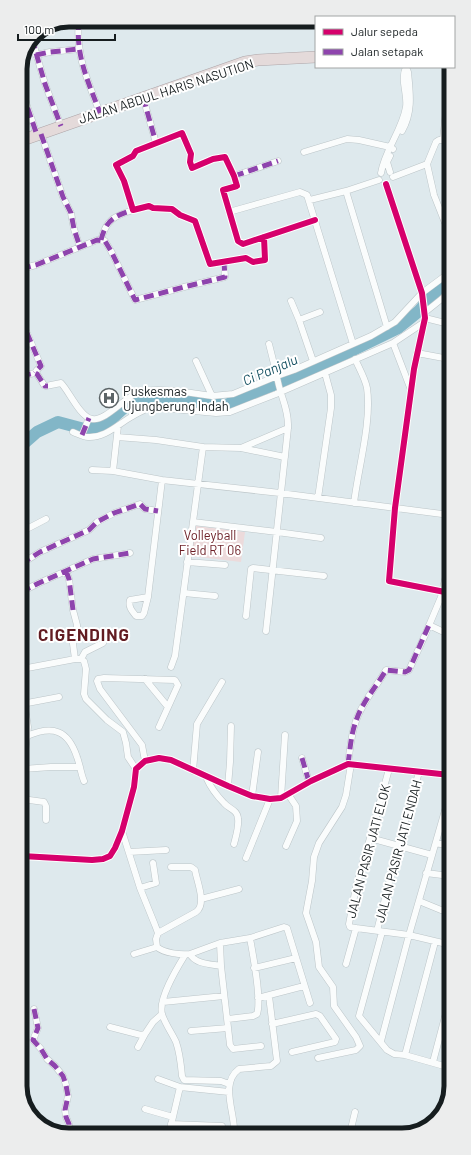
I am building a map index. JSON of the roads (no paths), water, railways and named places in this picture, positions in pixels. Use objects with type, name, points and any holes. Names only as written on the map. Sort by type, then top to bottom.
[{"type":"highway","name":"JALAN ABDUL HARIS NASUTION","points":[[27,139],[245,62],[315,57]]},
{"type":"street","points":[[79,27],[82,67],[100,112]]},
{"type":"street","points":[[34,46],[45,84],[61,126]]},
{"type":"street","points":[[36,56],[80,49]]},
{"type":"street","points":[[386,184],[391,182],[392,175],[388,168],[387,162],[405,120],[406,105],[404,72],[406,68]]},
{"type":"street","points":[[144,98],[156,143]]},
{"type":"street","points":[[27,106],[63,197],[71,213],[72,223],[80,247]]},
{"type":"street","points":[[133,210],[124,181],[116,165],[133,156],[136,151],[182,133],[190,154],[192,168],[213,159],[225,157],[237,186],[223,190],[240,244],[315,220]]},
{"type":"street","points":[[304,152],[347,139],[360,140],[392,148]]},
{"type":"street","points":[[444,140],[436,142],[427,164],[434,195],[444,220]]},
{"type":"street","points":[[379,180],[383,163],[392,148]]},
{"type":"street","points":[[234,176],[278,161]]},
{"type":"street","points":[[381,173],[384,171],[392,175],[427,164]]},
{"type":"street","points":[[379,180],[383,184],[386,184],[423,296],[424,316],[411,391],[395,508],[389,581],[443,592]]},
{"type":"street","points":[[310,200],[346,191],[379,180]]},
{"type":"street","points":[[346,191],[387,327]]},
{"type":"street","points":[[229,212],[300,192],[307,195],[310,200],[353,344]]},
{"type":"street","points":[[101,240],[110,220],[133,210],[149,206],[153,208],[172,209],[180,216],[194,220],[209,263],[246,258],[253,262],[265,260],[264,237]]},
{"type":"street","points":[[27,267],[80,247],[101,240],[105,241],[135,300],[225,277],[224,262]]},
{"type":"street","points":[[88,420],[97,420],[138,393],[150,391],[178,391],[212,396],[233,394],[277,377],[353,344],[387,327],[395,322],[444,277]]},
{"type":"street","points":[[73,432],[83,433],[87,437],[95,437],[113,430],[129,418],[151,407],[216,413],[230,412],[324,373],[393,342],[444,298]]},
{"type":"street","points":[[291,301],[313,361]]},
{"type":"street","points":[[299,320],[320,312]]},
{"type":"street","points":[[424,316],[444,322]]},
{"type":"street","points":[[27,333],[41,366],[35,373],[27,375]]},
{"type":"street","points":[[393,342],[411,391]]},
{"type":"street","points":[[266,631],[288,428],[288,421],[281,390],[269,344]]},
{"type":"street","points":[[418,353],[444,358]]},
{"type":"street","points":[[354,503],[367,422],[365,380],[355,359]]},
{"type":"street","points":[[196,360],[212,396]]},
{"type":"street","points":[[35,373],[45,386],[59,382],[62,383],[88,420]]},
{"type":"street","points":[[318,498],[331,408],[330,395],[324,373]]},
{"type":"street","points":[[83,433],[88,420]]},
{"type":"street","points":[[113,471],[118,426]]},
{"type":"street","points":[[241,448],[288,428]]},
{"type":"street","points":[[117,437],[156,440],[203,447],[241,448],[285,457]]},
{"type":"street","points":[[171,667],[175,656],[203,447]]},
{"type":"street","points":[[92,470],[113,471],[162,480],[280,493],[442,514]]},
{"type":"street","points":[[148,597],[162,480]]},
{"type":"street","points":[[27,560],[40,552],[89,530],[97,522],[114,513],[140,504],[145,509],[158,511]]},
{"type":"street","points":[[27,529],[46,519]]},
{"type":"street","points":[[193,522],[321,538]]},
{"type":"street","points":[[27,589],[93,559],[130,553]]},
{"type":"street","points":[[187,562],[225,564]]},
{"type":"street","points":[[246,616],[251,569],[324,576]]},
{"type":"street","points":[[66,571],[69,579],[73,610],[77,625],[77,629],[72,636],[78,659]]},
{"type":"street","points":[[318,1058],[356,1050],[360,1046],[356,1037],[334,1006],[333,987],[319,967],[316,942],[307,919],[306,913],[312,881],[314,857],[319,843],[342,807],[346,795],[350,764],[350,747],[356,721],[366,700],[386,670],[405,672],[409,670],[429,626],[444,587]]},
{"type":"street","points":[[184,593],[215,596]]},
{"type":"street","points":[[429,626],[444,632]]},
{"type":"street","points":[[78,659],[85,652],[103,643]]},
{"type":"street","points":[[27,667],[78,659],[84,661],[86,669],[84,694],[86,699],[107,720],[123,732],[128,757],[136,769],[134,787],[122,831],[110,856],[103,859],[92,860],[27,856]]},
{"type":"street","points":[[145,761],[142,745],[100,689],[97,681],[98,679],[176,680],[178,684],[159,727]]},
{"type":"street","points":[[145,679],[168,708]]},
{"type":"street","points":[[193,771],[197,724],[222,682]]},
{"type":"street","points":[[27,703],[59,697]]},
{"type":"street","points":[[228,786],[231,726]]},
{"type":"street","points":[[27,736],[46,731],[59,732],[64,735],[71,745],[84,781]]},
{"type":"street","points":[[281,798],[285,735]]},
{"type":"street","points":[[252,796],[258,752]]},
{"type":"street","points":[[136,769],[145,761],[159,758],[171,760],[206,777],[252,796],[270,799],[281,798],[309,782],[350,764],[444,774]]},
{"type":"street","points":[[302,758],[309,782]]},
{"type":"street","points":[[27,769],[80,767]]},
{"type":"street","name":"JALAN PASIR JATI ELOK","points":[[389,769],[356,887],[349,922],[350,926],[379,932],[409,935],[444,944]]},
{"type":"street","name":"JALAN PASIR JATI ENDAH","points":[[381,1042],[359,1016],[398,846],[419,772]]},
{"type":"street","points":[[206,777],[223,802],[233,809],[238,815],[238,824],[234,844]]},
{"type":"street","points":[[286,846],[297,821],[296,806],[288,794]]},
{"type":"street","points":[[246,858],[270,799]]},
{"type":"street","points":[[27,800],[44,802],[46,806],[46,820]]},
{"type":"street","points":[[444,820],[426,873],[381,1042],[394,1054],[405,1055],[444,1066]]},
{"type":"street","points":[[122,831],[129,852],[132,868],[158,933],[156,939],[157,947],[160,950],[187,954],[220,943],[250,938],[284,927],[287,928],[310,1003]]},
{"type":"street","points":[[370,838],[432,856]]},
{"type":"street","points":[[436,843],[444,845]]},
{"type":"street","points":[[129,852],[166,850]]},
{"type":"street","points":[[140,888],[156,883],[153,863]]},
{"type":"street","points":[[158,933],[200,909],[201,899],[194,870],[191,867],[171,867]]},
{"type":"street","points":[[426,873],[444,875]]},
{"type":"street","points":[[201,899],[239,889]]},
{"type":"street","points":[[419,901],[444,910]]},
{"type":"street","points":[[346,964],[356,928]]},
{"type":"street","points":[[228,1019],[253,1016],[257,1014],[259,1009],[250,938]]},
{"type":"street","points":[[405,1055],[435,942]]},
{"type":"street","points":[[220,943],[221,966],[230,1045],[233,1049],[261,1046]]},
{"type":"street","points":[[134,954],[157,947]]},
{"type":"street","points":[[187,954],[192,959],[221,966]]},
{"type":"street","points":[[187,954],[173,974],[163,1002],[162,1014],[178,1048],[182,1076],[184,1080],[221,1081],[229,1084]]},
{"type":"street","points":[[254,968],[296,958]]},
{"type":"street","points":[[258,998],[304,986]]},
{"type":"street","points":[[163,1002],[224,996]]},
{"type":"street","points":[[233,1128],[229,1084],[235,1072],[239,1069],[271,1066],[278,1061],[269,996]]},
{"type":"street","points":[[34,1009],[38,1028],[33,1040],[47,1059],[63,1076],[68,1096],[65,1110],[69,1128]]},
{"type":"street","points":[[138,1047],[145,1034],[162,1014]]},
{"type":"street","points":[[272,1024],[316,1014],[320,1016],[336,1039],[334,1042],[292,1052]]},
{"type":"street","points":[[433,1062],[444,1020]]},
{"type":"street","points":[[110,1027],[141,1035],[145,1034]]},
{"type":"street","points":[[191,1031],[228,1028]]},
{"type":"street","points":[[158,1079],[180,1087],[229,1092]]},
{"type":"street","points":[[170,1128],[180,1087]]},
{"type":"street","points":[[145,1109],[173,1117]]},
{"type":"street","points":[[351,1128],[355,1112]]},
{"type":"street","points":[[171,1124],[222,1126]]},
{"type":"waterway","name":"Ci Panjalu","points":[[27,441],[37,432],[58,422],[88,430],[106,424],[127,405],[140,400],[161,399],[226,405],[326,363],[398,328],[419,311],[439,288],[444,284]]},
{"type":"place","name":"Puskesmas Ujungberung Indah","points":[[109,398]]},
{"type":"district","name":"CIGENDING","points":[[84,635]]},
{"type":"park label","name":"Volleyball Field RT 06","points":[[210,542]]}]
